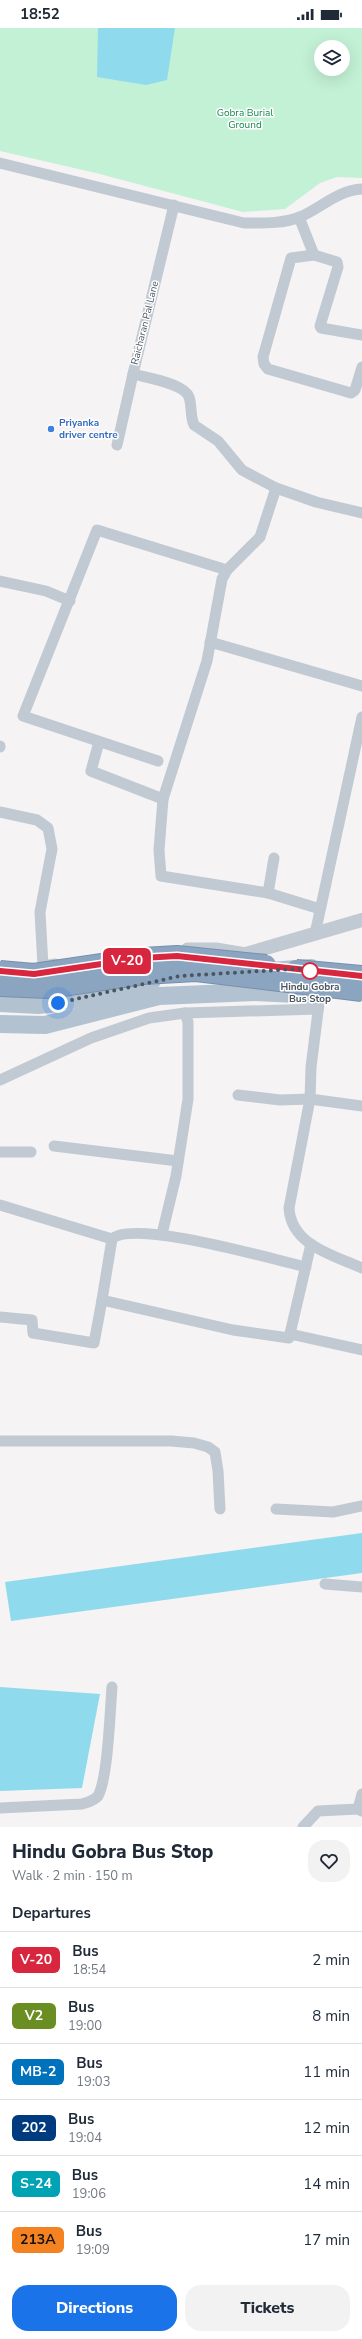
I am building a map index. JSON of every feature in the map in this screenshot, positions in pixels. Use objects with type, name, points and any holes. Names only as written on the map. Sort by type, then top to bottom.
[{"type":"highway","points":[[0,971],[34,974],[142,958],[177,956],[362,976]]},
{"type":"highway","points":[[0,986],[49,988],[143,974],[196,971],[362,991]]},
{"type":"main road","points":[[0,1024],[45,1025],[156,988],[180,976],[324,967],[362,969]]},
{"type":"main road","points":[[0,1003],[38,1005],[156,988],[256,992],[319,1002],[362,1000]]},
{"type":"street","points":[[0,163],[244,223],[272,223],[299,217],[333,197],[354,190],[362,190]]},
{"type":"street","name":"Raicharan Pal Lane","points":[[174,205],[133,374],[176,385],[185,391],[189,397],[194,425],[218,441],[242,470],[276,488],[316,502],[362,513]]},
{"type":"street","points":[[299,217],[314,255]]},
{"type":"street","points":[[362,335],[321,328],[320,326],[338,267],[337,262],[314,255],[294,256],[289,260],[263,357],[264,364],[268,369],[351,393],[355,390],[362,367]]},
{"type":"street","points":[[117,445],[133,374]]},
{"type":"street","points":[[276,488],[260,536],[227,570],[222,579],[207,661],[187,728],[163,799],[159,850],[161,876],[268,893],[320,909]]},
{"type":"street","points":[[158,761],[24,716],[97,530],[227,570]]},
{"type":"street","points":[[0,581],[46,591],[70,601]]},
{"type":"street","points":[[210,642],[362,686]]},
{"type":"street","points":[[315,934],[362,716]]},
{"type":"street","points":[[98,742],[91,771],[163,799]]},
{"type":"street","points":[[0,812],[37,820],[48,828],[52,849],[40,912],[43,966],[173,948],[216,948],[248,953]]},
{"type":"street","points":[[268,893],[274,858]]},
{"type":"street","points":[[180,976],[208,964],[362,920]]},
{"type":"street","points":[[324,967],[311,1067],[310,1099],[289,1208],[292,1227],[298,1234],[311,1244],[362,1268]]},
{"type":"street","points":[[0,1080],[91,1038],[149,1018],[185,1012],[319,1002]]},
{"type":"street","points":[[162,1234],[178,1161],[188,1084],[188,1022],[185,1012]]},
{"type":"street","points":[[238,1096],[280,1100],[310,1099],[362,1106]]},
{"type":"street","points":[[54,1146],[178,1161]]},
{"type":"street","points":[[0,1152],[31,1152]]},
{"type":"street","points":[[0,1205],[112,1239]]},
{"type":"street","points":[[0,1317],[32,1320],[33,1333],[94,1343],[112,1239],[116,1234],[125,1232],[162,1234],[306,1267]]},
{"type":"street","points":[[102,1300],[233,1330],[289,1338],[311,1244]]},
{"type":"street","points":[[290,1334],[362,1350]]},
{"type":"street","points":[[0,1441],[171,1441],[208,1447],[215,1452],[218,1471],[220,1509]]},
{"type":"street","points":[[276,1509],[333,1512],[362,1506]]},
{"type":"street","points":[[325,1584],[362,1587]]},
{"type":"street","points":[[0,1808],[82,1804],[92,1801],[98,1796],[104,1775],[112,1687]]},
{"type":"street","points":[[303,1827],[318,1811],[360,1810],[362,1794]]},
{"type":"green space","name":"Gobra Burial Ground","points":[[0,28],[362,28],[362,178],[337,177],[320,183],[285,209],[243,212],[96,173],[0,151]]},
{"type":"water","points":[[98,28],[175,28],[167,80],[146,85],[97,77]]},
{"type":"water","points":[[362,1533],[362,1573],[11,1621],[5,1582]]},
{"type":"water","points":[[0,1687],[100,1694],[82,1788],[0,1791]]},
{"type":"bus line","name":"V-20","points":[[0,971],[34,974],[105,965],[142,958],[177,956],[362,976]]},
{"type":"place","name":"Priyanka driver centre","points":[[51,429]]},
{"type":"place","name":"Hindu Gobra Bus Stop","points":[[310,971]]},
{"type":"route","points":[[58,1003],[154,980],[180,976],[311,968],[310,971]]}]
